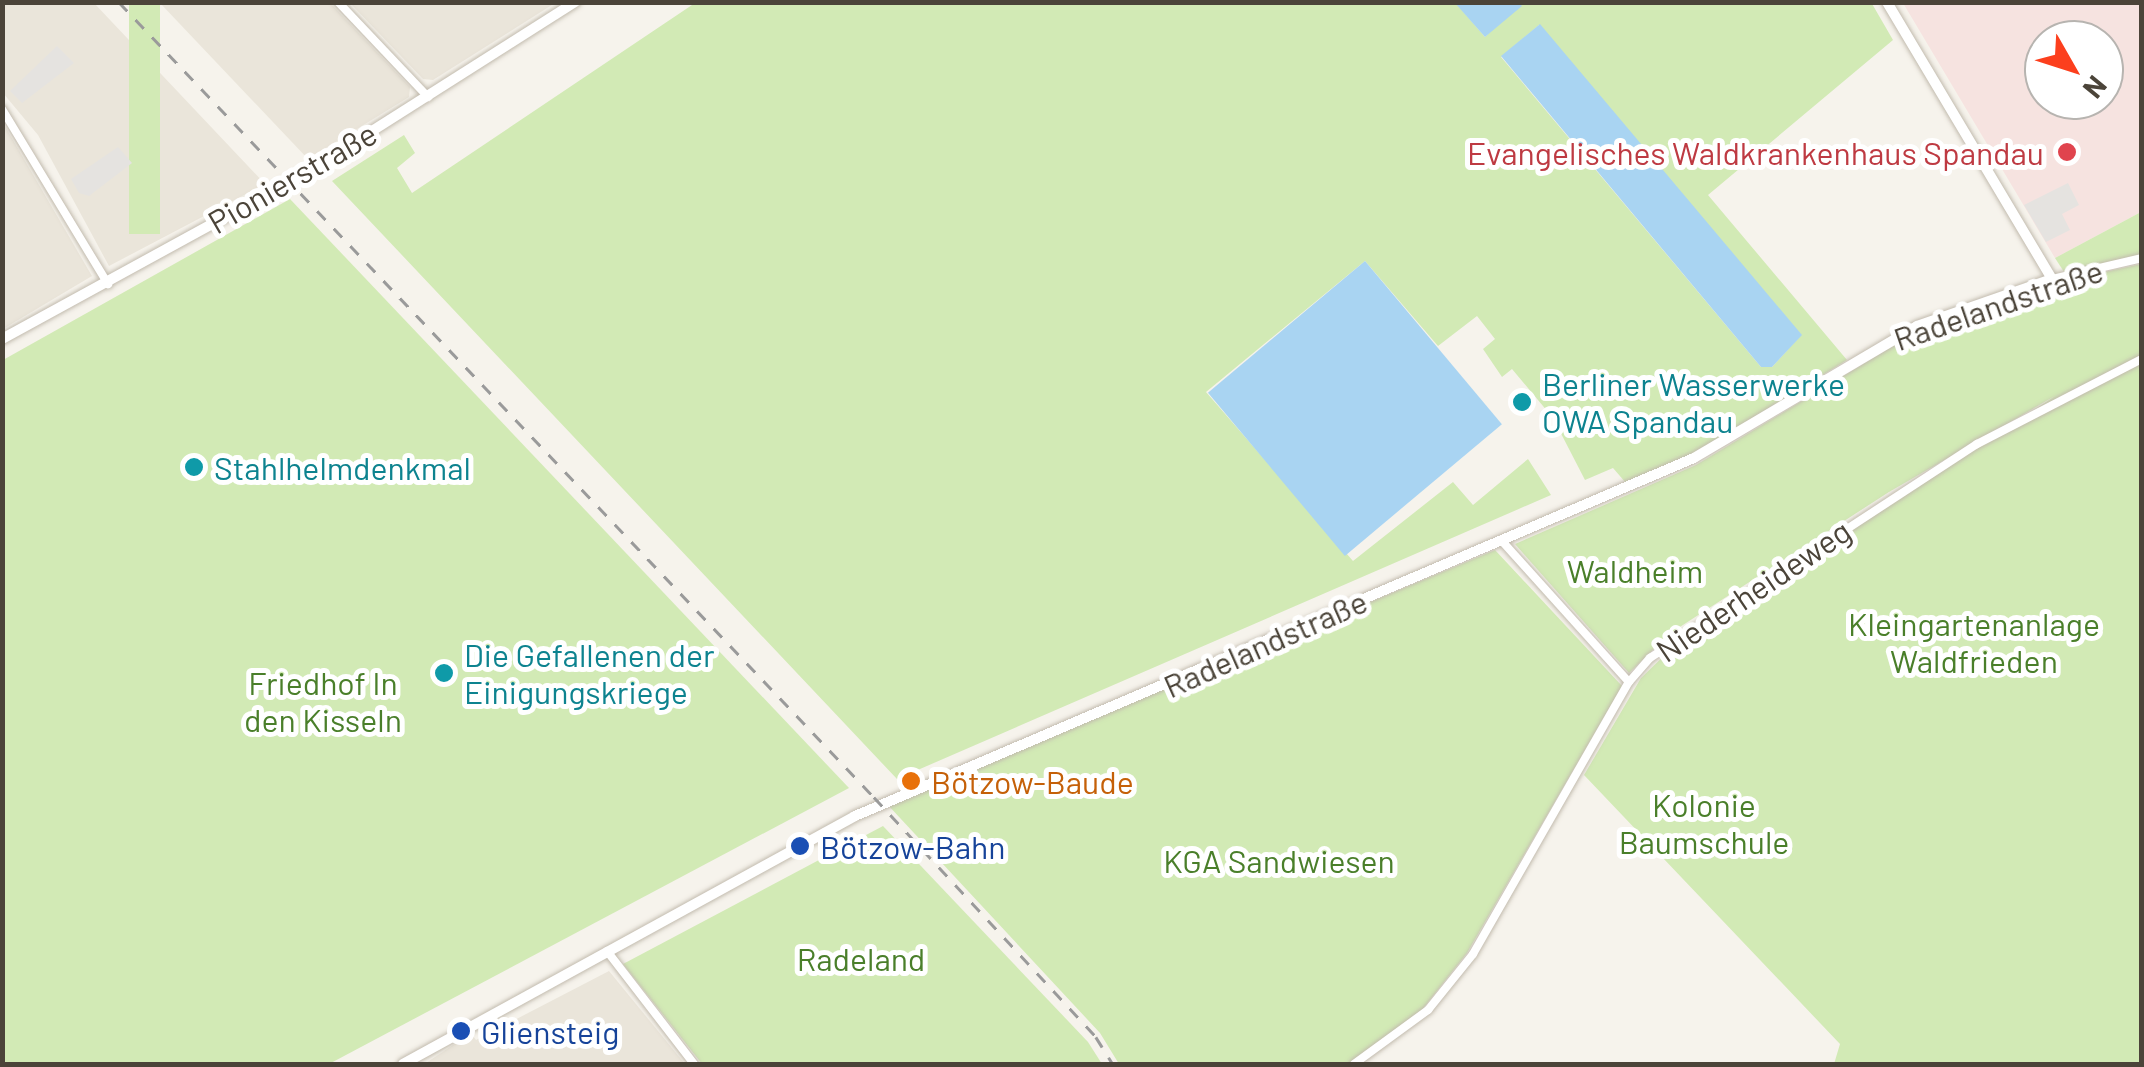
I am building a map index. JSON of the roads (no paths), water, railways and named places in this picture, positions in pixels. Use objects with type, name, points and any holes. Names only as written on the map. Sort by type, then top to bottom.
[{"type":"street","points":[[338,2],[428,96]]},
{"type":"street","name":"Pionierstraße","points":[[2,339],[108,284],[428,96],[575,2]]},
{"type":"street","points":[[1887,2],[2052,279]]},
{"type":"street","points":[[2,109],[108,284]]},
{"type":"street","name":"Radelandstraße","points":[[403,1064],[417,1061],[607,951],[855,816],[943,784],[1694,458],[1917,326],[2052,279],[2142,258]]},
{"type":"street","name":"Niederheideweg","points":[[1354,1064],[1428,1010],[1473,954],[1629,682],[1696,624],[1948,462],[2142,359]]},
{"type":"street","points":[[1501,540],[1629,682]]},
{"type":"street","points":[[607,951],[694,1064]]},
{"type":"water","points":[[1455,3],[1519,3],[1522,6],[1485,37]]},
{"type":"water","points":[[1540,24],[1802,335],[1772,367],[1761,367],[1501,56]]},
{"type":"water","points":[[1365,261],[1502,424],[1345,556],[1208,393]]},
{"type":"railway","points":[[119,2],[874,797],[1096,1037],[1113,1064]]},
{"type":"place","name":"Evangelisches Waldkrankenhaus Spandau","points":[[2067,152]]},
{"type":"place","name":"Berliner Wasserwerke OWA Spandau","points":[[1522,402]]},
{"type":"place","name":"Stahlhelmdenkmal","points":[[194,467]]},
{"type":"place","name":"Die Gefallenen der Einigungskriege","points":[[444,673]]},
{"type":"place","name":"Bötzow-Baude","points":[[911,781]]},
{"type":"place","name":"Bötzow-Bahn","points":[[800,846]]},
{"type":"place","name":"Gliensteig","points":[[461,1031]]},
{"type":"park label","name":"Waldheim","points":[[1635,570]]},
{"type":"park label","name":"Kleingartenanlage Waldfrieden","points":[[1974,642]]},
{"type":"park label","name":"Friedhof In den Kisseln","points":[[323,702]]},
{"type":"park label","name":"Kolonie Baumschule","points":[[1704,824]]},
{"type":"park label","name":"KGA Sandwiesen","points":[[1279,860]]},
{"type":"park label","name":"Radeland","points":[[861,958]]}]
